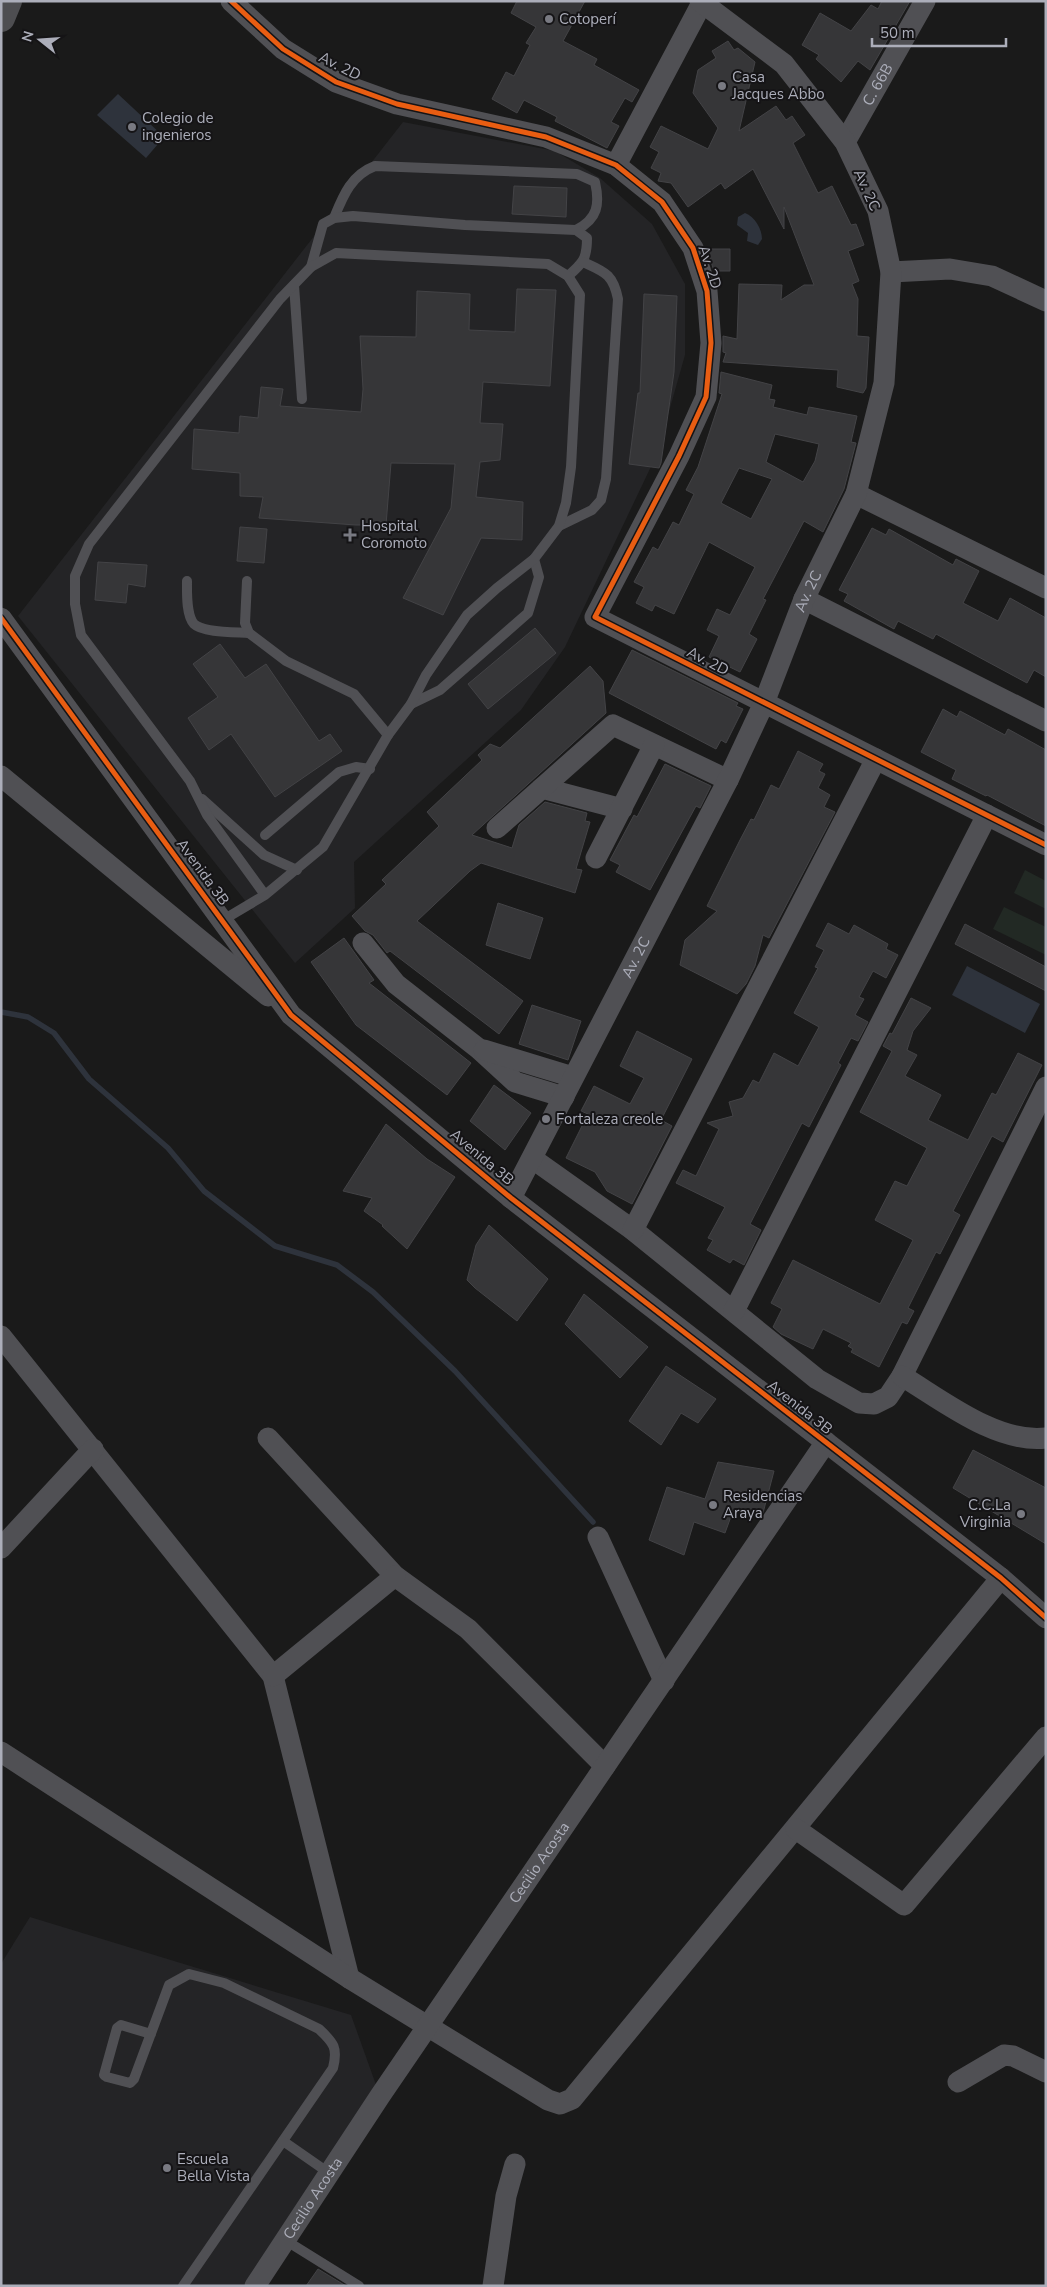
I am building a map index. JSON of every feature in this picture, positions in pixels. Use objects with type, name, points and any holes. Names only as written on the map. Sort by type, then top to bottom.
[{"type":"street","points":[[1,18],[8,1]]},
{"type":"street","name":"Av. 2D","points":[[231,1],[284,49],[336,82],[397,104],[546,137],[616,165],[662,202],[692,248],[707,290],[711,343],[706,397],[679,456],[595,617],[764,703]]},
{"type":"street","name":"C. 66B","points":[[845,142],[925,1]]},
{"type":"street","points":[[616,165],[701,2]]},
{"type":"street","name":"Av. 2C","points":[[511,1198],[728,780],[764,703],[804,599],[856,494],[884,383],[891,272],[878,211],[845,142],[784,64],[701,2]]},
{"type":"street","points":[[891,272],[950,269],[992,276],[1046,301]]},
{"type":"street","points":[[856,494],[1046,588]]},
{"type":"street","points":[[804,599],[1046,721]]},
{"type":"street","name":"Avenida 3B","points":[[1,618],[291,1015],[511,1198],[1001,1578],[1046,1618]]},
{"type":"street","points":[[764,703],[1046,845]]},
{"type":"street","points":[[497,828],[613,725],[728,780]]},
{"type":"street","points":[[596,858],[654,745]]},
{"type":"street","points":[[633,1230],[876,759]]},
{"type":"street","points":[[1,776],[291,1015]]},
{"type":"street","points":[[542,788],[622,809]]},
{"type":"street","points":[[734,1312],[987,815]]},
{"type":"street","points":[[363,944],[396,984],[479,1049],[515,1082],[564,1097]]},
{"type":"street","points":[[479,1049],[573,1077]]},
{"type":"street","points":[[533,1158],[633,1230],[818,1379],[859,1403],[874,1404],[888,1397],[902,1376],[1044,1096]]},
{"type":"street","points":[[1,1336],[273,1676],[350,1978]]},
{"type":"street","points":[[902,1376],[974,1420],[1002,1432],[1031,1440],[1046,1438]]},
{"type":"street","points":[[268,1438],[395,1576],[468,1629],[605,1766]]},
{"type":"street","name":"Cecilio Acosta","points":[[255,2286],[428,2025],[826,1442]]},
{"type":"street","points":[[1,1548],[93,1449]]},
{"type":"street","points":[[598,1537],[664,1681]]},
{"type":"street","points":[[273,1676],[395,1576]]},
{"type":"street","points":[[1,1752],[350,1978],[548,2100],[560,2104],[572,2099],[1001,1578]]},
{"type":"street","points":[[796,1829],[904,1905],[1046,1737]]},
{"type":"street","points":[[958,2082],[1004,2055],[1013,2056],[1046,2072]]},
{"type":"street","points":[[493,2286],[506,2196],[515,2164]]},
{"type":"lane","points":[[311,267],[324,224],[334,218],[353,216],[465,225],[576,230],[587,225],[594,215],[599,199],[595,182],[577,174],[375,166],[362,171],[344,192],[334,218]]},
{"type":"lane","points":[[568,276],[583,262],[587,252],[587,238],[576,230]]},
{"type":"lane","points":[[223,920],[265,896],[323,847],[388,736],[411,704],[426,675],[467,615],[496,588],[534,559],[559,526],[566,503],[571,466],[580,295],[568,276],[548,264],[336,253],[311,267],[280,299],[89,544],[75,576],[75,604],[81,635],[102,666],[190,781],[222,838],[265,896]]},
{"type":"lane","points":[[559,526],[592,510],[601,500],[606,479],[618,299],[615,283],[600,270],[583,262]]},
{"type":"lane","points":[[294,285],[302,399]]},
{"type":"lane","points":[[411,704],[440,690],[528,613],[539,577],[534,559]]},
{"type":"lane","points":[[187,581],[188,605],[193,623],[198,627],[212,631],[249,633]]},
{"type":"lane","points":[[247,581],[245,623],[249,633],[286,661],[354,694],[388,736]]},
{"type":"lane","points":[[265,835],[339,772],[356,767],[370,769]]},
{"type":"lane","points":[[196,794],[264,855],[297,870]]},
{"type":"lane","points":[[151,2034],[125,2025],[117,2028],[104,2074],[107,2077],[130,2083],[134,2079],[151,2034],[169,1985],[178,1978],[189,1974],[224,1984],[318,2030],[332,2041],[336,2054],[333,2068],[183,2286]]},
{"type":"lane","points":[[283,2141],[330,2173]]},
{"type":"lane","points":[[285,2240],[359,2286]]},
{"type":"shaded area","points":[[118,94],[164,137],[146,158],[97,115]]},
{"type":"shaded area","name":"Hospital Coromoto","points":[[403,122],[555,151],[600,178],[652,224],[685,284],[685,355],[657,454],[565,647],[521,710],[354,862],[355,908],[295,963],[18,616]]},
{"type":"shaded area","points":[[745,213],[755,220],[759,227],[762,239],[758,245],[747,241],[748,233],[737,225],[738,217]]},
{"type":"shaded area","points":[[1025,870],[1046,881],[1046,909],[1014,893]]},
{"type":"shaded area","points":[[1004,907],[1046,927],[1046,955],[993,929]]},
{"type":"shaded area","points":[[967,966],[1040,1004],[1025,1033],[952,995]]},
{"type":"shaded area","name":"Escuela Bella Vista","points":[[30,1917],[351,2015],[380,2096],[255,2286],[1,2286],[1,1964]]},
{"type":"building","points":[[517,1],[585,1],[563,41],[597,59],[594,65],[639,90],[632,102],[625,98],[611,122],[619,126],[607,148],[555,121],[557,117],[524,100],[517,113],[492,99],[506,72],[514,76],[530,45],[526,43],[536,27],[511,13]]},
{"type":"building","points":[[882,1],[910,1],[870,70],[858,61],[841,82],[816,59],[819,55],[802,45],[820,13],[851,31],[871,5],[878,9]]},
{"type":"building","points":[[728,41],[734,50],[738,48],[755,62],[739,131],[776,106],[786,120],[792,116],[805,135],[793,143],[818,193],[832,186],[851,225],[856,224],[864,245],[848,251],[859,281],[852,284],[858,299],[857,336],[869,337],[866,388],[863,393],[837,387],[838,370],[723,362],[726,353],[723,352],[723,336],[737,339],[739,284],[782,285],[781,300],[804,285],[814,285],[784,207],[784,229],[753,169],[725,189],[721,183],[688,207],[671,183],[658,181],[661,173],[651,168],[659,152],[650,147],[661,126],[708,149],[718,128],[693,93],[698,70],[716,58],[712,51]]},
{"type":"building","points":[[514,186],[567,188],[566,217],[512,214]]},
{"type":"building","points":[[707,249],[730,249],[730,271],[714,271]]},
{"type":"building","name":"Hospital Coromoto","points":[[517,289],[556,290],[550,386],[483,382],[480,423],[503,424],[500,460],[480,462],[476,497],[523,502],[522,540],[481,538],[443,615],[403,598],[451,508],[455,464],[391,463],[386,525],[356,525],[259,518],[263,497],[240,496],[240,473],[192,469],[194,429],[239,433],[240,416],[258,418],[261,387],[283,389],[280,406],[361,412],[363,389],[360,336],[416,337],[417,291],[470,294],[469,330],[515,332]]},
{"type":"building","points":[[644,294],[677,296],[674,372],[659,468],[629,464],[638,393],[640,393]]},
{"type":"building","points":[[721,372],[772,385],[769,399],[775,400],[773,407],[807,415],[809,407],[857,416],[851,442],[856,443],[844,489],[823,532],[804,521],[763,599],[766,600],[749,634],[757,639],[740,672],[709,657],[719,636],[707,630],[717,609],[730,615],[755,567],[709,542],[674,614],[655,605],[652,611],[636,603],[644,587],[634,582],[653,547],[658,550],[673,522],[679,525],[694,494],[686,490],[698,467],[722,394],[719,393]],"holes":[[[775,434],[819,444],[815,461],[803,482],[766,462]],[[739,468],[772,479],[751,519],[721,503]]]},
{"type":"building","points":[[240,527],[267,529],[264,563],[237,561]]},
{"type":"building","points":[[872,528],[886,535],[889,529],[953,565],[956,559],[979,571],[963,603],[998,621],[1010,598],[1046,618],[1046,677],[1034,670],[1027,683],[936,634],[933,639],[898,621],[894,629],[844,601],[848,594],[839,590]]},
{"type":"building","points":[[98,562],[147,565],[145,587],[128,584],[126,603],[95,600]]},
{"type":"building","points":[[535,628],[556,653],[488,709],[468,684]]},
{"type":"building","points":[[220,644],[245,678],[266,664],[319,741],[330,734],[342,751],[275,797],[231,734],[209,750],[188,718],[218,697],[193,664]]},
{"type":"building","points":[[632,650],[738,703],[736,706],[743,709],[726,743],[721,740],[716,749],[609,693]]},
{"type":"building","points":[[590,666],[603,681],[606,713],[472,835],[512,848],[519,825],[545,802],[587,813],[585,821],[590,822],[576,869],[582,870],[575,893],[481,863],[417,921],[523,1001],[499,1034],[390,951],[387,953],[373,935],[365,931],[352,916],[386,884],[382,880],[439,826],[427,812],[482,760],[478,755],[490,744],[500,748]]},
{"type":"building","points":[[943,709],[957,717],[960,711],[1005,735],[1008,729],[1046,750],[1046,826],[952,779],[956,770],[921,752]]},
{"type":"building","points":[[798,751],[823,764],[819,771],[825,774],[818,788],[830,795],[824,807],[835,812],[769,938],[763,935],[755,966],[746,984],[737,994],[680,965],[685,940],[717,911],[707,906],[740,840],[751,819],[754,820],[771,785],[779,789]]},
{"type":"building","points":[[665,764],[711,786],[700,808],[696,806],[650,890],[616,872],[620,865],[610,860],[634,815],[637,817]]},
{"type":"building","points":[[498,903],[543,918],[530,959],[486,945]]},
{"type":"building","points":[[828,923],[849,934],[854,925],[888,944],[886,949],[898,955],[886,978],[873,971],[859,997],[864,999],[855,1015],[868,1022],[858,1041],[851,1038],[838,1063],[841,1065],[809,1127],[802,1123],[750,1224],[761,1230],[744,1265],[733,1259],[730,1263],[707,1250],[713,1240],[708,1238],[725,1207],[676,1183],[683,1170],[696,1176],[719,1129],[707,1123],[733,1116],[729,1102],[743,1098],[753,1080],[759,1083],[774,1053],[798,1066],[819,1027],[794,1013],[818,968],[815,967],[824,950],[816,946]]},
{"type":"building","points":[[965,924],[1046,967],[1046,991],[955,944]]},
{"type":"building","points":[[344,938],[374,980],[369,983],[471,1063],[447,1095],[356,1025],[311,962]]},
{"type":"building","points":[[911,998],[931,1008],[913,1031],[907,1050],[917,1055],[905,1076],[941,1095],[928,1120],[968,1140],[992,1093],[996,1095],[1018,1053],[1042,1065],[1003,1142],[992,1136],[953,1211],[960,1215],[940,1254],[936,1252],[908,1308],[914,1311],[907,1324],[902,1322],[879,1367],[851,1352],[853,1349],[848,1346],[851,1343],[823,1329],[813,1349],[781,1334],[773,1327],[782,1309],[771,1303],[793,1260],[880,1304],[913,1240],[875,1220],[895,1181],[907,1186],[927,1148],[860,1112],[892,1051],[883,1046],[890,1033],[892,1034]]},
{"type":"building","points":[[532,1005],[581,1021],[568,1060],[519,1044]]},
{"type":"building","points":[[637,1031],[692,1059],[661,1120],[672,1126],[632,1204],[607,1191],[595,1172],[566,1158],[588,1114],[581,1111],[594,1086],[630,1104],[644,1078],[620,1066]]},
{"type":"building","points":[[494,1085],[531,1113],[505,1150],[470,1121]]},
{"type":"building","points":[[386,1124],[427,1159],[455,1177],[407,1249],[383,1225],[364,1211],[372,1198],[343,1191]]},
{"type":"building","points":[[489,1225],[548,1279],[517,1321],[467,1280],[476,1245]]},
{"type":"building","points":[[584,1294],[648,1347],[620,1378],[565,1324]]},
{"type":"building","points":[[666,1366],[716,1399],[698,1423],[681,1413],[661,1445],[629,1421]]},
{"type":"building","name":"C.C.La Virginia","points":[[973,1450],[1046,1488],[1046,1544],[953,1488]]},
{"type":"building","name":"Residencias Araya","points":[[718,1462],[774,1471],[763,1513],[759,1517],[733,1511],[725,1533],[694,1522],[684,1555],[649,1540],[667,1487],[705,1499]]},
{"type":"building","points":[[318,2269],[346,2286],[306,2286]]},
{"type":"waterway","points":[[1,1012],[28,1017],[54,1033],[89,1079],[168,1148],[204,1191],[275,1246],[337,1265],[373,1292],[455,1371],[593,1522]]},
{"type":"cycle path","points":[[231,1],[283,49],[336,82],[397,104],[546,137],[616,165],[662,202],[693,248],[707,291],[711,343],[706,397],[679,456],[595,617],[1046,845]]},
{"type":"cycle path","points":[[1,618],[291,1015],[511,1198],[1001,1578],[1046,1618]]},
{"type":"place","name":"Cotoperí","points":[[549,19]]},
{"type":"place","name":"Casa Jacques Abbo","points":[[722,86]]},
{"type":"place","name":"Colegio de ingenieros","points":[[132,127]]},
{"type":"place","name":"Hospital Coromoto","points":[[350,535]]},
{"type":"place","name":"Fortaleza creole","points":[[546,1119]]},
{"type":"place","name":"Residencias Araya","points":[[713,1505]]},
{"type":"place","name":"C.C.La Virginia","points":[[1021,1514]]},
{"type":"place","name":"Escuela Bella Vista","points":[[167,2168]]}]
